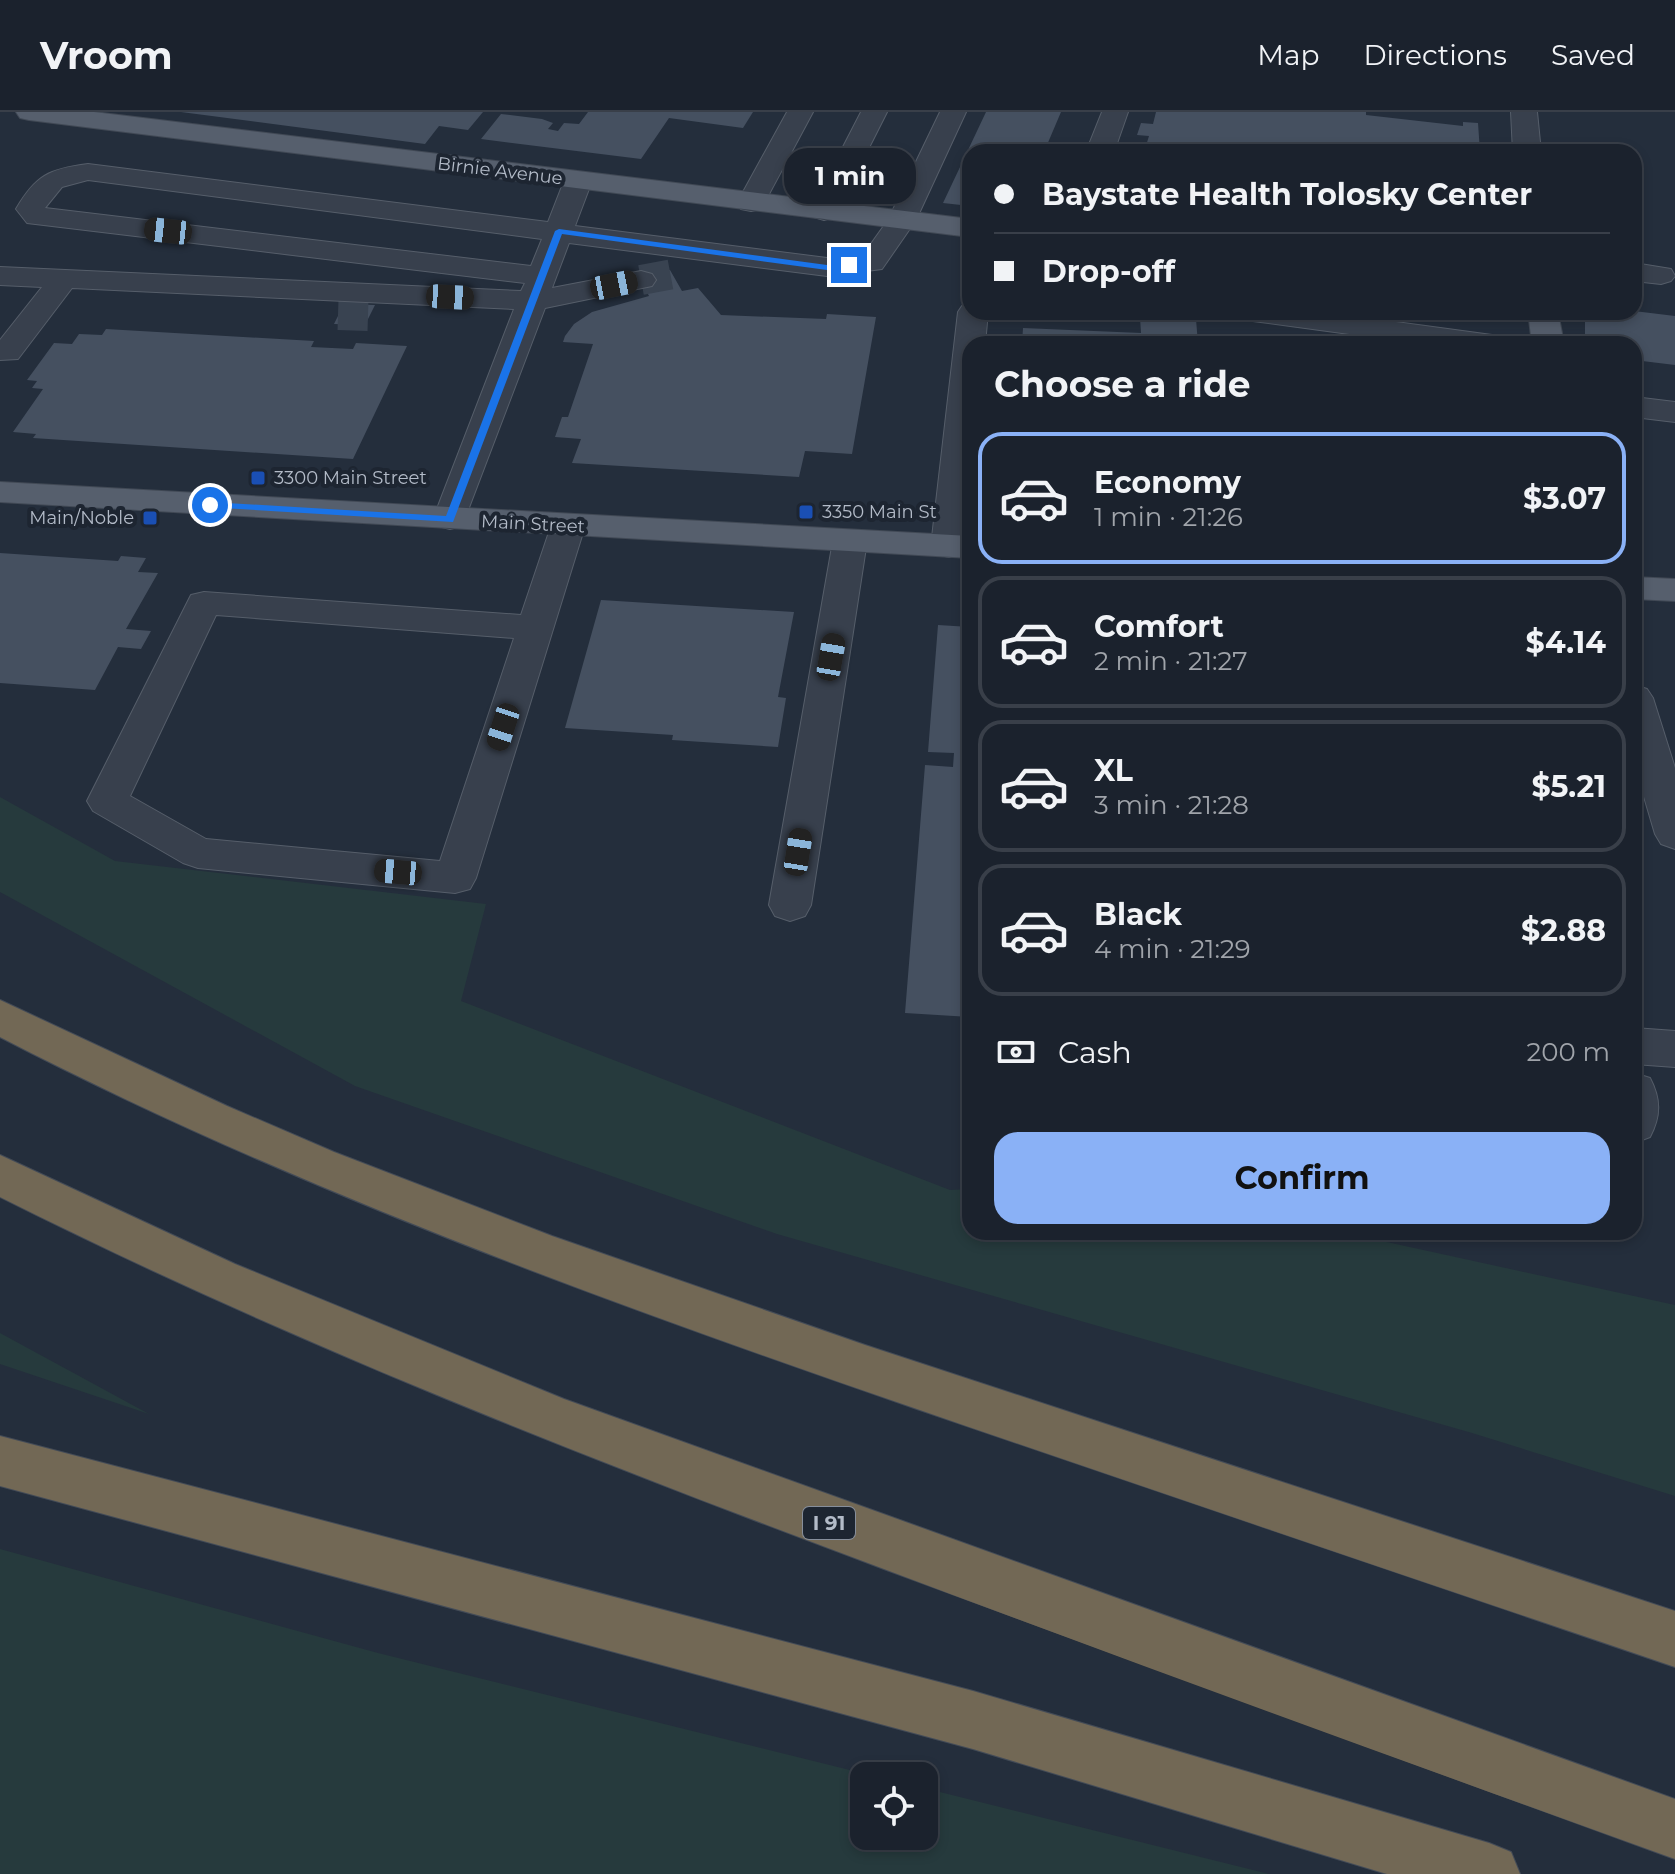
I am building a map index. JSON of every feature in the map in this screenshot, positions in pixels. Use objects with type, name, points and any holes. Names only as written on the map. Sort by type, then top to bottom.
[{"type":"highway","points":[[0,1017],[146,1090],[277,1149],[539,1253],[1000,1414],[1675,1639]]},
{"type":"highway","name":"I 91","points":[[0,1175],[200,1274],[457,1384],[1163,1647],[1675,1829]]},
{"type":"highway","points":[[0,1461],[973,1720],[1489,1874]]},
{"type":"main road","name":"Birnie Avenue","points":[[29,112],[962,227]]},
{"type":"main road","name":"Main Street","points":[[0,492],[960,546]]},
{"type":"main road","points":[[1642,588],[1675,590]]},
{"type":"street","points":[[751,203],[800,112]]},
{"type":"street","points":[[824,211],[874,112]]},
{"type":"street","points":[[538,288],[37,217],[30,209],[45,183],[63,175],[88,172],[827,267],[872,263],[902,220],[953,112]]},
{"type":"street","points":[[1103,144],[1115,112]]},
{"type":"street","points":[[1524,112],[1526,144]]},
{"type":"street","points":[[450,519],[578,181]]},
{"type":"street","points":[[7,352],[72,265],[109,225]]},
{"type":"street","points":[[673,274],[758,258]]},
{"type":"street","points":[[0,276],[72,265],[204,286],[450,297],[641,280]]},
{"type":"street","points":[[204,286],[223,309],[338,315]]},
{"type":"street","points":[[370,316],[408,316],[430,310],[450,297]]},
{"type":"street","points":[[1314,320],[1433,336]]},
{"type":"street","points":[[1642,408],[1675,412]]},
{"type":"street","points":[[960,546],[962,510]]},
{"type":"street","points":[[535,628],[204,603],[107,801],[198,853],[455,878],[568,526]]},
{"type":"street","points":[[790,905],[850,541]]},
{"type":"street","points":[[1642,725],[1675,834]]},
{"type":"street","points":[[1642,1047],[1675,1049]]},
{"type":"green space","points":[[0,797],[115,861],[486,904],[461,1001],[950,1190],[962,1189],[962,1240],[1378,1240],[1675,1305],[1675,1496],[1472,1433],[777,1234],[355,1086],[0,892]]},
{"type":"green space","points":[[0,1333],[149,1414],[0,1364]]},
{"type":"green space","points":[[0,1549],[378,1653],[850,1770],[850,1850],[938,1850],[938,1791],[1269,1874],[0,1874]]},
{"type":"building","points":[[181,112],[483,112],[468,130],[439,126],[425,144]]},
{"type":"building","points":[[588,112],[753,112],[743,128],[669,118],[641,159],[481,139],[501,114],[542,119],[553,123],[548,129],[558,131],[564,123],[579,124]]},
{"type":"building","points":[[986,112],[1061,112],[1047,144],[971,144]]},
{"type":"building","points":[[1156,112],[1366,112],[1366,115],[1463,126],[1463,122],[1478,123],[1479,144],[1146,144],[1149,136],[1137,135],[1141,123],[1153,124]]},
{"type":"building","points":[[962,163],[962,205],[943,203]]},
{"type":"building","points":[[670,270],[682,291],[698,288],[721,315],[826,319],[827,314],[876,317],[852,454],[805,451],[799,477],[572,463],[581,439],[555,437],[562,417],[568,417],[593,344],[563,342],[565,336],[574,324],[592,312],[649,296],[639,276]]},
{"type":"building","points":[[344,304],[375,305],[365,325],[334,324]]},
{"type":"building","points":[[1642,312],[1675,316],[1675,365],[1642,361],[1642,336],[1585,336],[1585,320],[1642,320]]},
{"type":"building","points":[[1140,320],[1196,320],[1197,336],[1022,336],[1023,328],[1141,333]]},
{"type":"building","points":[[106,329],[314,341],[311,347],[353,349],[356,343],[407,346],[353,459],[33,438],[36,434],[13,432],[43,389],[32,388],[37,381],[27,380],[54,343],[72,344],[79,334],[102,335]]},
{"type":"building","points":[[0,553],[118,561],[121,556],[146,558],[138,572],[158,573],[126,629],[151,631],[141,649],[118,647],[95,690],[0,683]]},
{"type":"building","points":[[601,600],[794,612],[778,697],[786,698],[778,747],[672,740],[673,735],[565,728]]},
{"type":"building","points":[[938,625],[962,626],[962,1017],[905,1013],[925,765],[953,767],[954,753],[928,752]]},
{"type":"tunnel","points":[[641,280],[673,274]]},
{"type":"tunnel","points":[[338,315],[370,316]]},
{"type":"place","name":"3300 Main Street","points":[[258,478]]},
{"type":"place","name":"3350 Main St","points":[[806,512]]},
{"type":"place","name":"Main/Noble","points":[[150,518]]},
{"type":"route","points":[[210,505],[450,519],[559,231],[827,267],[849,265]]}]
